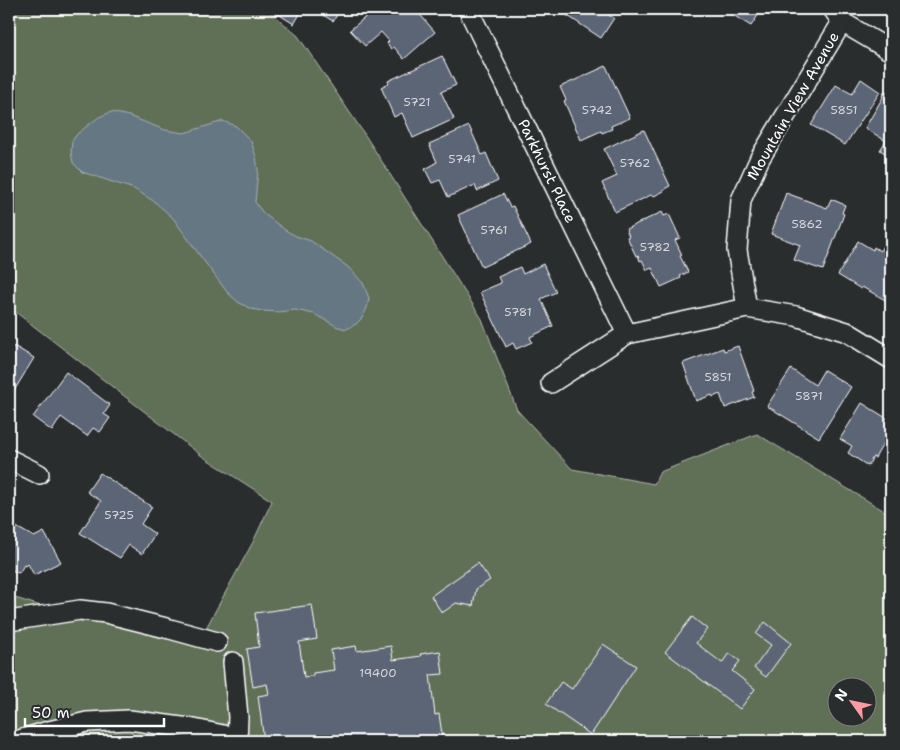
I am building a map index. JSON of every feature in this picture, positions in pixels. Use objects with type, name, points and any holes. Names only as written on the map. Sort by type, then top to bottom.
[{"type":"street","name":"Parkhurst Place","points":[[468,9],[627,334]]},
{"type":"street","points":[[837,15],[891,51]]},
{"type":"street","name":"Mountain View Avenue","points":[[747,308],[737,250],[741,200],[760,158],[837,15]]},
{"type":"street","points":[[551,382],[627,334],[747,308],[796,316],[847,332],[891,359]]},
{"type":"street","points":[[9,459],[39,474]]},
{"type":"street","points":[[9,621],[80,610],[106,613],[217,642]]},
{"type":"street","points":[[16,741],[87,722],[129,720],[189,728],[230,738],[238,717],[233,662]]},
{"type":"green space","points":[[9,9],[267,9],[298,36],[365,135],[482,319],[517,410],[572,469],[654,484],[660,472],[757,434],[891,515],[891,741],[9,741],[9,596],[66,614],[206,628],[253,542],[272,501],[202,456],[9,307]]},
{"type":"water","points":[[111,112],[129,116],[165,130],[184,133],[223,121],[236,126],[251,141],[256,157],[258,170],[255,202],[263,213],[285,230],[311,241],[348,267],[363,283],[369,298],[362,318],[347,329],[338,327],[314,314],[295,310],[263,311],[251,309],[238,302],[227,292],[173,218],[155,202],[134,189],[82,172],[73,163],[72,141],[77,134],[99,117]]},
{"type":"building","points":[[281,9],[303,9],[294,24],[278,14]]},
{"type":"building","points":[[313,9],[341,9],[333,21]]},
{"type":"building","points":[[375,9],[411,9],[414,13],[417,11],[435,32],[404,59],[394,47],[391,49],[387,43],[389,41],[381,32],[365,46],[350,30]]},
{"type":"building","points":[[568,9],[598,9],[614,18],[601,38],[565,14]]},
{"type":"building","points":[[723,9],[762,9],[751,26]]},
{"type":"building","points":[[442,56],[456,85],[441,92],[454,119],[413,138],[402,113],[394,117],[381,87],[389,83],[388,81]]},
{"type":"building","points":[[606,66],[630,118],[611,126],[612,129],[602,133],[601,131],[581,140],[560,87]]},
{"type":"building","points":[[861,79],[880,92],[845,145],[811,125],[836,85],[852,94]]},
{"type":"building","points":[[885,91],[891,95],[891,157],[880,150],[886,141],[865,128]]},
{"type":"building","points":[[469,126],[482,155],[486,153],[498,181],[477,191],[475,185],[448,197],[440,180],[432,183],[425,169],[437,162],[429,144]]},
{"type":"building","points":[[644,130],[670,186],[654,196],[651,195],[615,212],[602,183],[617,176],[604,149]]},
{"type":"building","points":[[786,193],[827,208],[831,199],[845,205],[842,213],[844,214],[823,270],[794,260],[800,245],[771,234]]},
{"type":"building","points":[[503,194],[510,207],[513,206],[531,244],[482,267],[458,215]]},
{"type":"building","points":[[662,212],[664,216],[669,214],[680,238],[675,240],[688,272],[680,276],[681,278],[661,287],[652,268],[647,270],[642,260],[640,261],[638,255],[636,256],[627,237],[629,236],[626,229]]},
{"type":"building","points":[[887,239],[891,241],[891,299],[889,302],[862,287],[861,289],[838,275],[858,241],[873,250],[874,247],[880,251]]},
{"type":"building","points":[[543,264],[556,292],[541,299],[553,326],[530,337],[532,342],[516,349],[513,343],[506,347],[480,292],[501,283],[498,277],[520,267],[523,274]]},
{"type":"building","points":[[14,346],[34,358],[9,399],[9,354]]},
{"type":"building","points":[[738,346],[754,391],[752,392],[754,397],[725,408],[720,394],[696,401],[683,363],[723,348],[724,351]]},
{"type":"building","points":[[791,369],[815,385],[824,370],[851,387],[819,438],[767,406]]},
{"type":"building","points":[[66,372],[110,405],[104,414],[110,418],[100,432],[93,428],[87,436],[61,417],[52,431],[33,417]]},
{"type":"building","points":[[862,403],[891,421],[890,448],[883,444],[868,466],[848,453],[852,446],[840,439]]},
{"type":"building","points":[[100,473],[152,507],[141,524],[155,534],[142,554],[129,545],[120,558],[80,533],[101,501],[87,492]]},
{"type":"building","points":[[9,523],[34,537],[44,532],[61,562],[34,575],[28,564],[24,565],[19,573],[9,569]]},
{"type":"building","points":[[478,563],[490,580],[476,589],[473,606],[456,603],[442,613],[431,596]]},
{"type":"building","points":[[312,605],[317,639],[299,642],[304,677],[313,676],[313,673],[334,670],[331,650],[356,646],[357,651],[391,646],[393,660],[440,651],[443,674],[430,675],[435,715],[439,714],[443,741],[264,741],[258,696],[269,694],[267,684],[253,687],[247,649],[259,647],[255,613]]},
{"type":"building","points":[[692,617],[707,629],[696,643],[722,663],[729,653],[740,661],[732,671],[755,689],[740,709],[665,652]]},
{"type":"building","points":[[765,622],[791,643],[766,677],[754,668],[771,645],[756,634]]},
{"type":"building","points":[[603,644],[636,666],[591,735],[546,704],[561,682],[572,689]]}]
